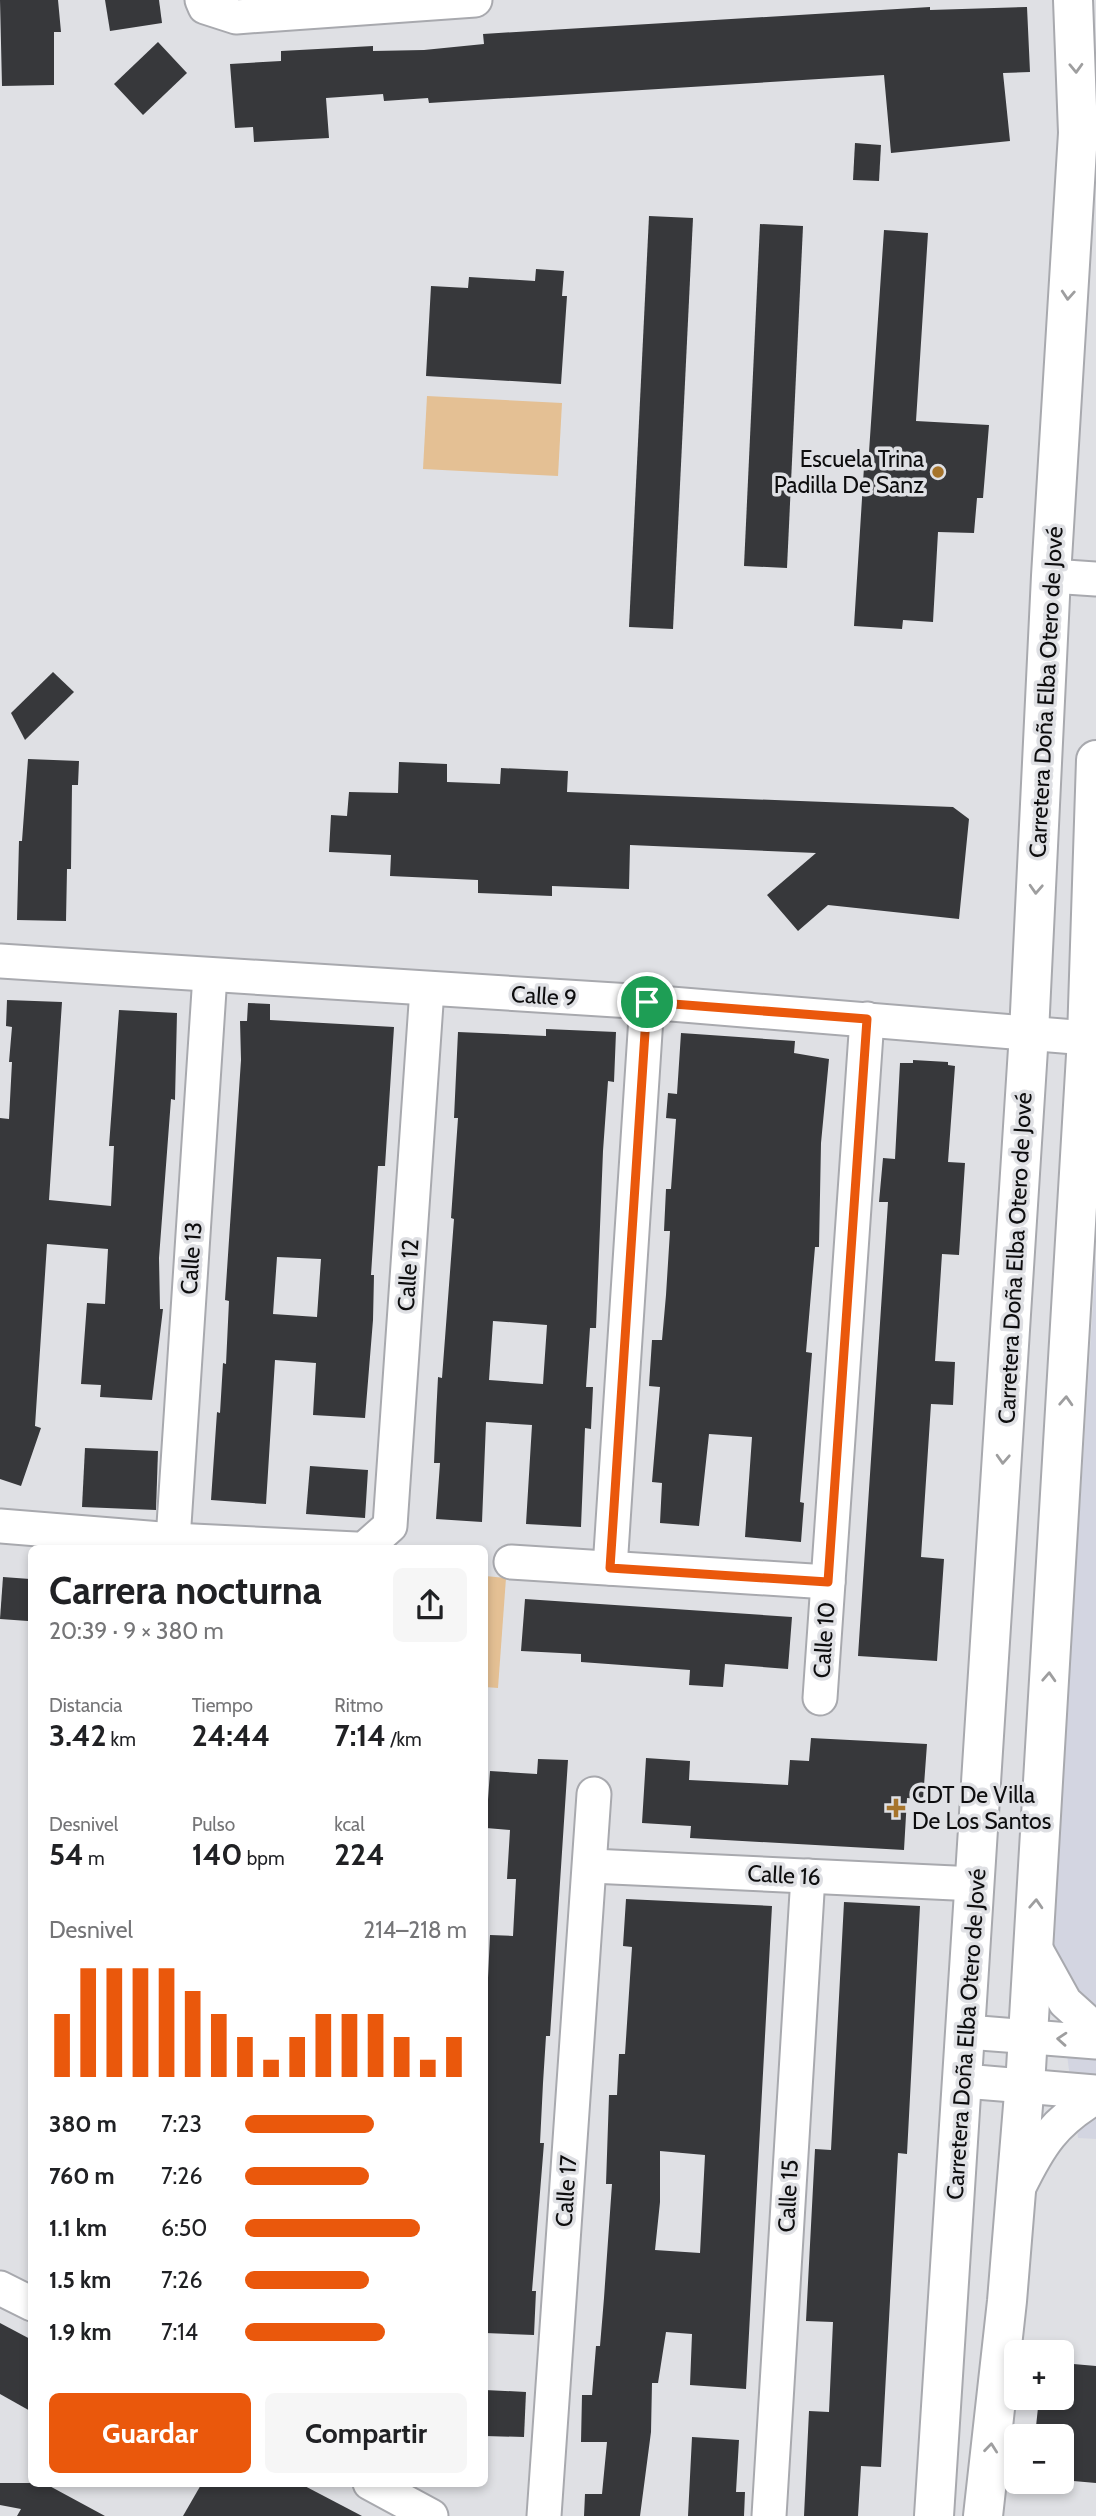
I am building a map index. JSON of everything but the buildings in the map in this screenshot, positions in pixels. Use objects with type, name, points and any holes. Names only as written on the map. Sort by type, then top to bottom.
[{"type":"street","points":[[202,0],[205,8],[236,18],[475,0]]},
{"type":"street","name":"Carretera Doña Elba Otero de Jové","points":[[934,2516],[964,2081],[1029,1032],[1051,576],[1078,133],[1073,0]]},
{"type":"street","points":[[1051,576],[1096,579]]},
{"type":"street","points":[[1042,748],[1081,791],[1095,799]]},
{"type":"street","points":[[983,2516],[1016,2192],[1034,1946],[1087,1038],[1096,760]]},
{"type":"street","name":"Calle 9","points":[[0,961],[647,1002],[1087,1038]]},
{"type":"street","name":"Calle 13","points":[[173,1540],[209,975]]},
{"type":"street","name":"Calle 12","points":[[369,1545],[390,1526],[427,989]]},
{"type":"street","points":[[610,1568],[647,1002]]},
{"type":"street","name":"Calle 10","points":[[820,1698],[867,1019]]},
{"type":"street","points":[[0,1526],[275,1545]]},
{"type":"street","name":"Calle 10","points":[[511,1562],[828,1582]]},
{"type":"street","name":"Calle 17","points":[[544,2516],[594,1794]]},
{"type":"street","name":"Calle 16","points":[[591,1866],[976,1884]]},
{"type":"street","name":"Calle 15","points":[[769,2516],[807,1876]]},
{"type":"street","points":[[1034,1946],[1065,2002],[1096,2030]]},
{"type":"street","points":[[967,2032],[1096,2042]]},
{"type":"street","points":[[964,2081],[1096,2092]]},
{"type":"street","points":[[1016,2192],[1038,2148],[1050,2131],[1096,2097]]},
{"type":"street","points":[[0,2288],[28,2302]]},
{"type":"street","points":[[377,2487],[431,2516]]},
{"type":"shaded area","points":[[427,396],[562,403],[558,476],[423,469]]},
{"type":"shaded area","points":[[1096,1258],[1096,2139],[1078,2138],[1052,1942]]},
{"type":"shaded area","points":[[488,1576],[506,1578],[498,1688],[488,1687]]},
{"type":"place","name":"Escuela Trina Padilla De Sanz","points":[[938,472]]},
{"type":"place","name":"CDT De Villa De Los Santos","points":[[896,1808]]},
{"type":"route","points":[[647,1002],[867,1019],[828,1582],[610,1568],[647,1002]]}]
